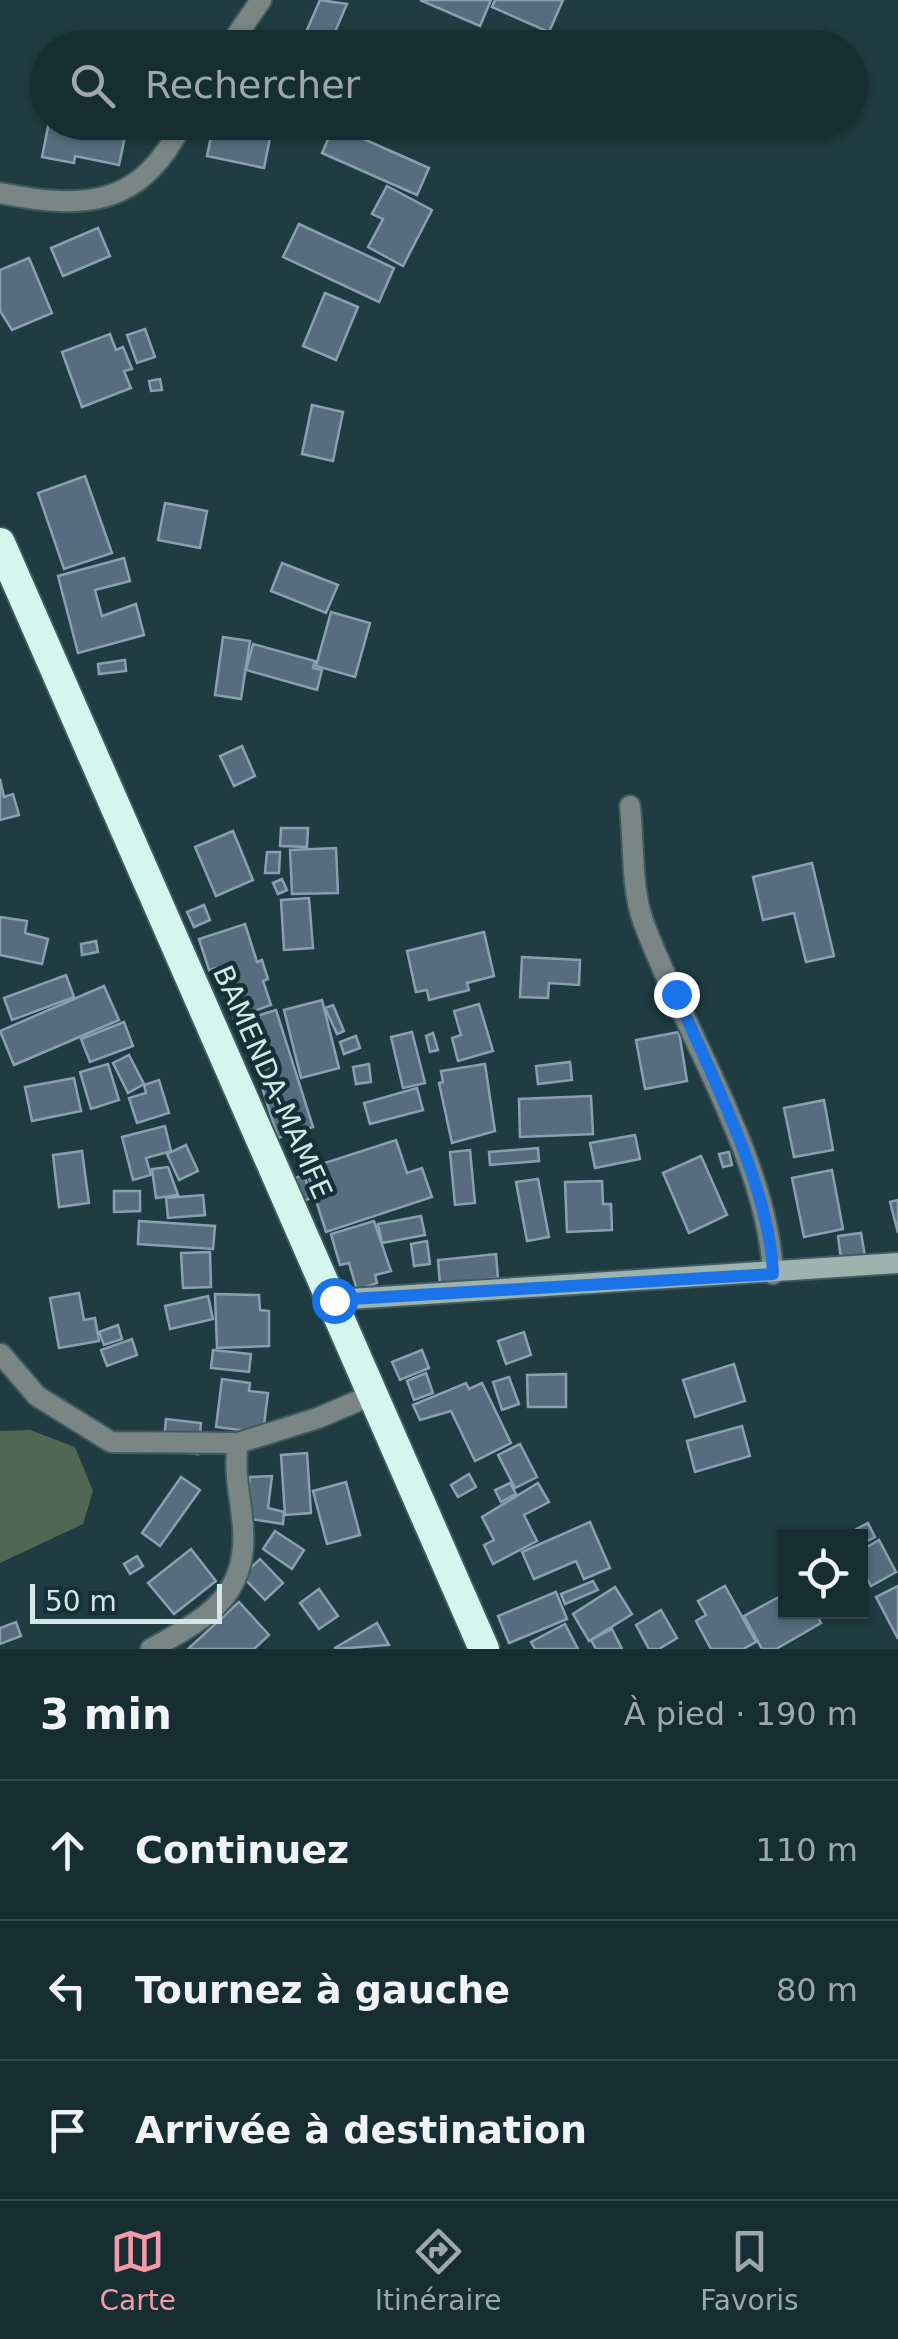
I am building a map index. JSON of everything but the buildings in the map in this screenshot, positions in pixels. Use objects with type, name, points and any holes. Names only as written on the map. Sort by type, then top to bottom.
[{"type":"highway","name":"BAMENDA-MAMFE","points":[[0,543],[484,1649]]},
{"type":"street","points":[[240,30],[261,0]]},
{"type":"street","points":[[0,193],[38,201],[113,198],[165,159],[174,140]]},
{"type":"street","points":[[630,806],[642,918],[730,1122],[772,1238],[773,1274]]},
{"type":"street","points":[[334,1300],[898,1264]]},
{"type":"street","points":[[2,1354],[37,1396],[111,1442],[238,1443],[372,1396]]},
{"type":"street","points":[[151,1649],[206,1618],[235,1587],[244,1531],[233,1469],[238,1443]]},
{"type":"green space","points":[[30,1430],[75,1447],[93,1491],[83,1524],[0,1563],[0,1431]]},
{"type":"route","points":[[334,1300],[773,1274],[772,1238],[730,1122],[676,994]]}]
